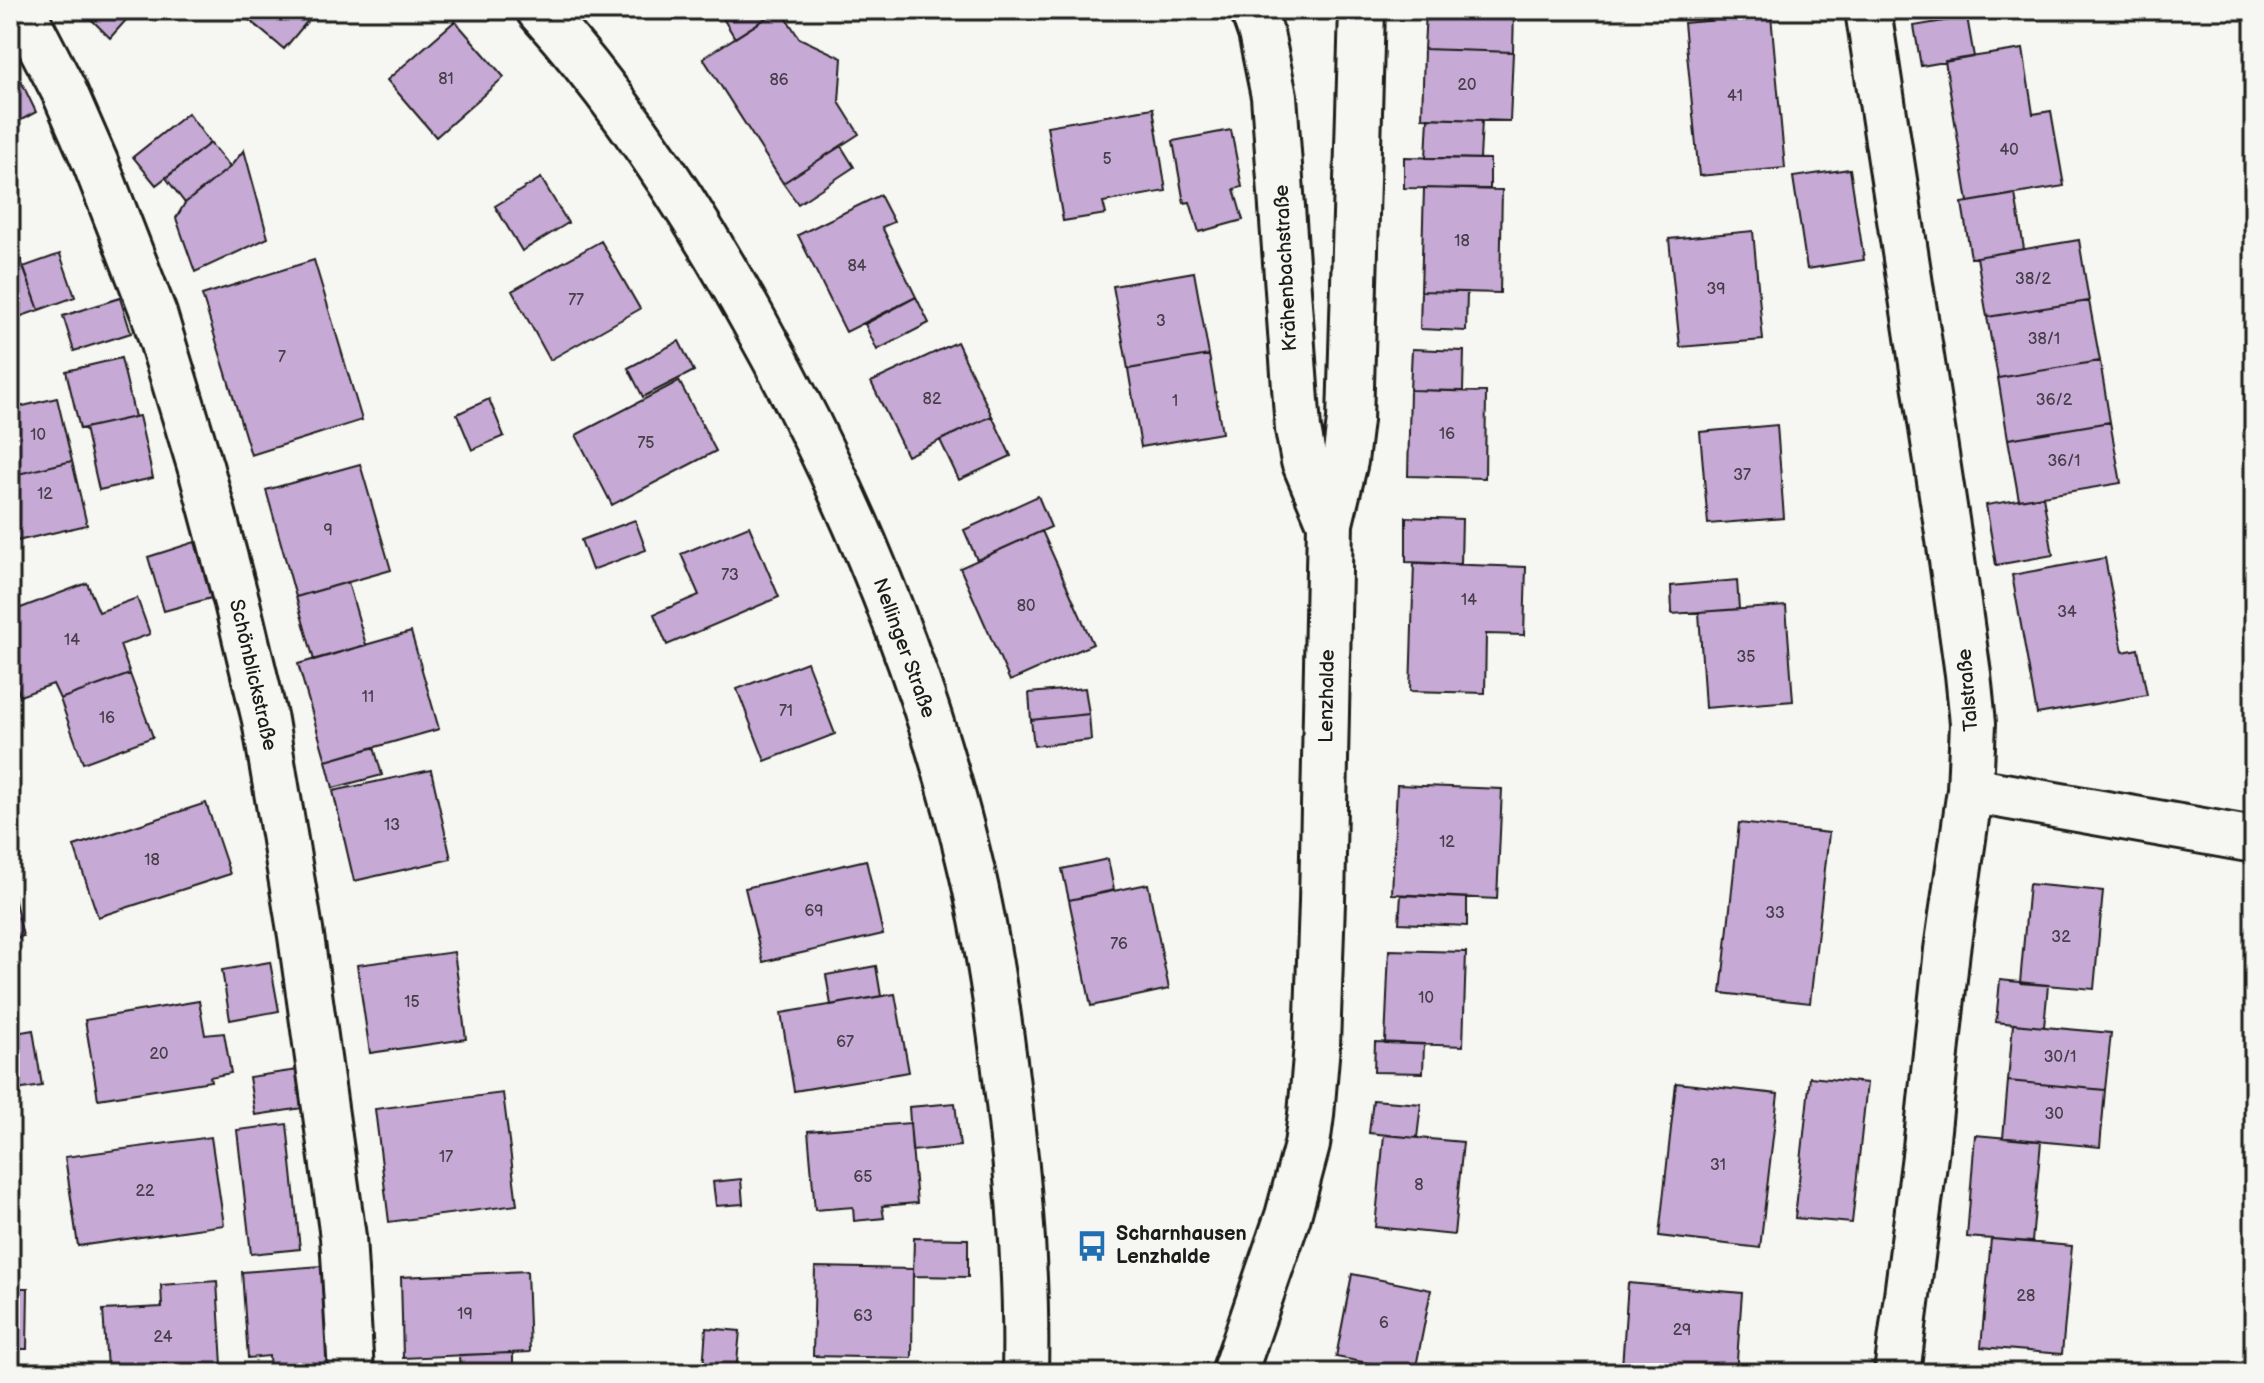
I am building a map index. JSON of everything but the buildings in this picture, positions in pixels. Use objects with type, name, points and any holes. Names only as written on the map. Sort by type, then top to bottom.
[{"type":"street","name":"Schönblickstraße","points":[[22,10],[64,91],[95,162],[154,314],[237,603],[265,720],[301,936],[343,1237],[351,1373]]},
{"type":"street","name":"Nellinger Straße","points":[[539,10],[630,123],[721,260],[809,423],[874,566],[914,669],[960,824],[991,970],[1017,1174],[1023,1248],[1025,1373]]},
{"type":"street","name":"Krähenbachstraße","points":[[1253,10],[1264,43],[1274,96],[1298,429],[1304,461],[1330,523]]},
{"type":"street","name":"Lenzhalde","points":[[1234,1373],[1299,1178],[1307,1145],[1315,1080],[1322,918],[1330,523],[1349,441],[1362,10]]},
{"type":"street","name":"Talstraße","points":[[1868,10],[1925,379],[1973,723],[1970,790],[1947,950],[1897,1373]]},
{"type":"street","points":[[1970,790],[2254,840]]},
{"type":"place","name":"Scharnhausen Lenzhalde","points":[[1092,1246]]}]
